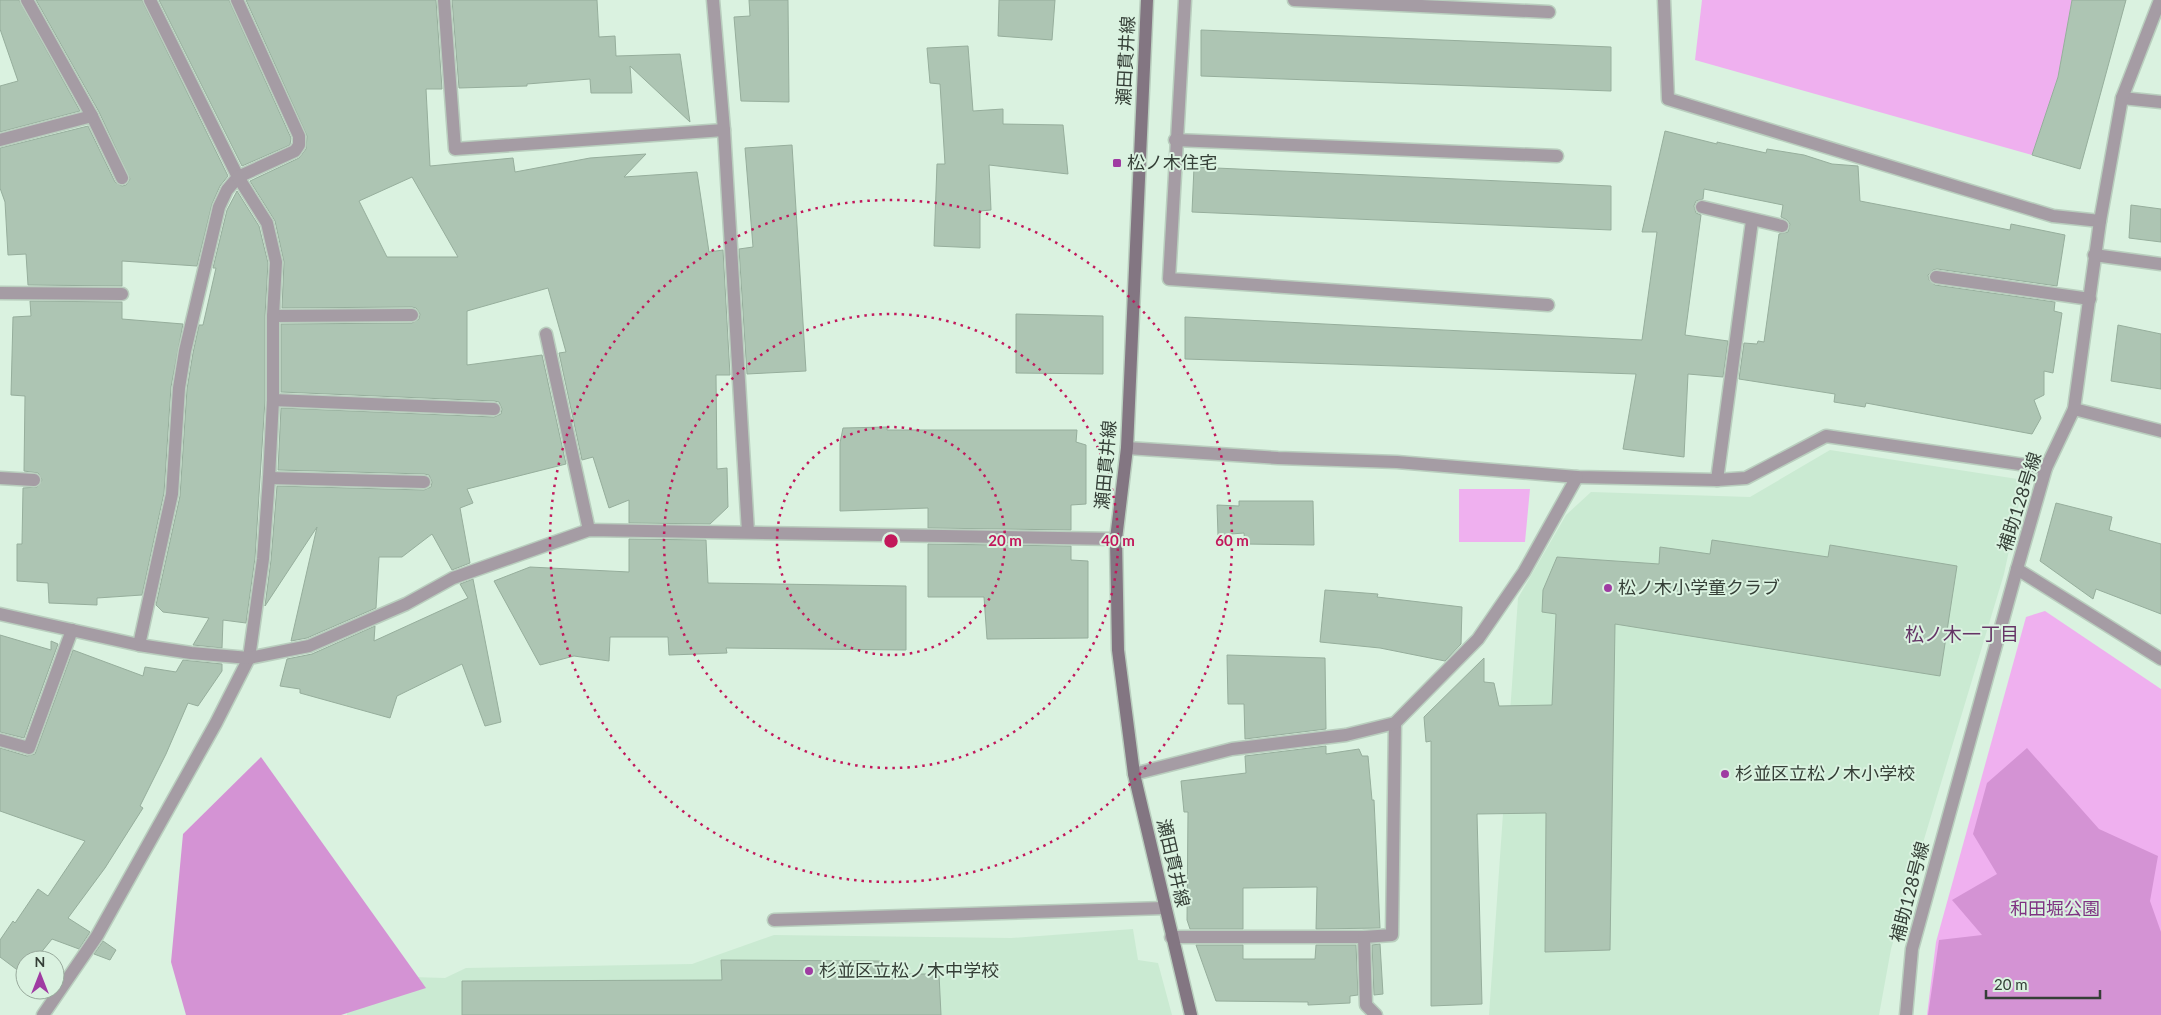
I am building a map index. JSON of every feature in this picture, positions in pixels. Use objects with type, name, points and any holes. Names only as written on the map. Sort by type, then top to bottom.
[{"type":"main road","name":"瀬田貫井線","points":[[1146,0],[1127,448],[1116,539],[1118,650],[1134,774],[1171,937],[1191,1015]]},
{"type":"street","points":[[27,0],[92,116],[122,178]]},
{"type":"street","points":[[43,1015],[97,936],[216,723],[249,658],[263,559],[273,400],[273,316],[276,262],[267,223],[238,177],[150,0]]},
{"type":"street","points":[[139,645],[172,494],[179,388],[185,350],[218,207],[227,190],[238,177],[295,150],[299,145],[299,136],[238,0]]},
{"type":"street","points":[[444,0],[455,149],[724,130]]},
{"type":"street","points":[[713,0],[724,130],[748,532]]},
{"type":"street","points":[[1185,0],[1175,140],[1169,279],[1548,305]]},
{"type":"street","points":[[1294,0],[1549,12]]},
{"type":"street","points":[[1664,0],[1668,99],[2053,216],[2100,221]]},
{"type":"street","name":"補助128号線","points":[[1906,1015],[1912,949],[2017,569],[2046,468],[2074,409],[2090,299],[2094,255],[2122,98],[2160,0]]},
{"type":"street","points":[[2122,98],[2161,102]]},
{"type":"street","points":[[0,140],[92,116]]},
{"type":"street","points":[[1175,140],[1557,156]]},
{"type":"street","points":[[1702,207],[1752,221],[1782,226]]},
{"type":"street","points":[[1717,480],[1752,221]]},
{"type":"street","points":[[2094,255],[2161,264]]},
{"type":"street","points":[[1936,277],[2090,299]]},
{"type":"street","points":[[0,293],[122,294]]},
{"type":"street","points":[[273,316],[412,315]]},
{"type":"street","points":[[546,334],[589,530]]},
{"type":"street","points":[[273,400],[494,409]]},
{"type":"street","points":[[2074,409],[2161,431]]},
{"type":"street","points":[[1127,448],[1259,457],[1397,462],[1577,477],[1717,480],[1746,478],[1826,436],[2046,468]]},
{"type":"street","points":[[1134,774],[1232,749],[1346,735],[1395,723],[1478,640],[1524,572],[1577,477]]},
{"type":"street","points":[[0,478],[34,480]]},
{"type":"street","points":[[269,478],[424,482]]},
{"type":"street","points":[[0,614],[139,645],[191,653],[249,658],[309,646],[406,604],[453,578],[589,530],[1116,539]]},
{"type":"street","points":[[2017,569],[2161,659]]},
{"type":"street","points":[[0,740],[29,748],[72,630]]},
{"type":"street","points":[[1171,937],[1364,937],[1392,935],[1395,723]]},
{"type":"street","points":[[774,920],[1165,908]]},
{"type":"street","points":[[1364,937],[1366,1005],[1376,1015]]},
{"type":"shaded area","name":"杉並区立松ノ木小学校","points":[[1830,450],[2024,480],[2004,574],[1891,949],[1879,1015],[1489,1015],[1518,598],[1566,515],[1591,492],[1750,497]]},
{"type":"shaded area","name":"杉並区立松ノ木中学校","points":[[1133,929],[1138,960],[1158,963],[1172,1015],[347,1015],[346,975],[445,978],[466,968],[692,964],[774,935],[1011,938]]},
{"type":"green space","points":[[1702,0],[2072,0],[2058,77],[2032,155],[1695,60]]},
{"type":"green space","points":[[1459,489],[1530,489],[1525,542],[1459,542]]},
{"type":"green space","name":"和田堀公園","points":[[2045,611],[2161,689],[2161,1015],[1927,1015],[1936,942],[2026,617]]},
{"type":"green space","points":[[2027,748],[2099,829],[2158,856],[2150,901],[2161,932],[2161,1015],[1928,1015],[1939,940],[1982,935],[1952,900],[1997,874],[1973,834],[1987,783]]},
{"type":"green space","points":[[261,757],[426,988],[341,1015],[186,1015],[171,962],[183,834]]},
{"type":"building","points":[[0,0],[19,0],[80,111],[0,132],[0,86],[18,81],[0,29]]},
{"type":"building","points":[[36,0],[142,0],[228,176],[220,186],[212,204],[197,266],[122,261],[122,286],[28,285],[26,254],[8,255],[5,202],[0,188],[0,148],[88,126],[115,182],[122,186],[126,185],[130,179],[99,112]]},
{"type":"building","points":[[159,0],[229,0],[291,138],[290,145],[242,166]]},
{"type":"building","points":[[246,0],[436,0],[442,89],[426,89],[430,166],[513,158],[515,172],[590,158],[646,154],[624,177],[697,172],[709,252],[723,250],[730,375],[716,375],[717,469],[727,468],[728,507],[710,524],[629,523],[629,500],[609,508],[593,457],[582,460],[559,353],[566,352],[548,288],[467,311],[467,365],[542,355],[566,464],[467,489],[473,503],[460,508],[470,563],[452,570],[432,534],[402,557],[379,557],[376,608],[307,638],[291,641],[317,527],[265,606],[277,486],[424,490],[431,487],[432,482],[429,475],[424,474],[278,470],[281,408],[494,417],[501,414],[502,409],[499,402],[494,401],[281,392],[281,324],[412,323],[419,319],[420,314],[416,308],[412,307],[282,308],[284,262],[275,221],[250,181],[299,158],[306,149],[307,136]],"holes":[[[412,177],[458,257],[387,257],[359,201]]]},
{"type":"building","points":[[452,0],[597,0],[599,37],[615,36],[616,56],[680,54],[690,122],[630,66],[632,93],[591,93],[590,79],[527,84],[527,86],[459,88]]},
{"type":"building","points":[[749,0],[788,0],[789,102],[741,101],[734,17],[750,16]]},
{"type":"building","points":[[999,0],[1055,0],[1052,40],[998,36]]},
{"type":"building","points":[[2072,0],[2126,0],[2080,169],[2032,155],[2058,77]]},
{"type":"building","points":[[1201,30],[1611,47],[1611,91],[1201,76]]},
{"type":"building","points":[[968,46],[973,111],[1003,109],[1003,124],[1063,125],[1068,174],[989,165],[991,210],[980,211],[980,248],[934,246],[937,164],[945,164],[940,84],[930,83],[927,48]]},
{"type":"building","points":[[1665,131],[1717,144],[1717,142],[1766,153],[1767,149],[1804,155],[1832,164],[1858,166],[1860,201],[2010,230],[2011,224],[2065,235],[2057,286],[1937,269],[1928,275],[1929,280],[1935,285],[2055,302],[2054,311],[2062,313],[2053,373],[2044,371],[2044,395],[2034,400],[2041,418],[2032,434],[1866,403],[1865,407],[1834,402],[1835,394],[1739,379],[1744,343],[1757,344],[1758,341],[1764,342],[1779,234],[1788,232],[1790,224],[1781,217],[1783,205],[1704,189],[1703,199],[1696,201],[1694,206],[1696,213],[1701,215],[1685,335],[1728,341],[1723,377],[1688,374],[1684,457],[1623,449],[1636,374],[1185,359],[1185,317],[1642,340],[1657,232],[1642,232]]},
{"type":"building","points":[[792,145],[806,371],[747,374],[739,249],[753,247],[745,148]]},
{"type":"building","points":[[1194,167],[1611,186],[1611,230],[1192,212]]},
{"type":"building","points":[[237,191],[259,226],[268,263],[265,316],[265,400],[255,558],[246,623],[223,620],[222,648],[193,645],[209,618],[163,612],[156,605],[180,496],[187,389],[193,353],[199,325],[203,325],[216,268],[213,268],[227,210]]},
{"type":"building","points":[[2131,205],[2161,209],[2161,242],[2129,238]]},
{"type":"building","points":[[30,301],[122,302],[122,319],[183,324],[171,387],[164,493],[142,595],[97,598],[97,605],[49,603],[48,583],[17,581],[17,544],[22,544],[23,488],[37,487],[42,480],[38,473],[24,471],[25,396],[11,395],[13,317],[31,316]]},
{"type":"building","points":[[1016,314],[1103,316],[1103,374],[1016,373]]},
{"type":"building","points":[[2118,325],[2161,334],[2161,389],[2111,381]]},
{"type":"building","points":[[887,427],[887,430],[1077,430],[1076,442],[1086,445],[1086,504],[1071,505],[1071,530],[928,528],[928,508],[840,511],[840,443],[843,428]]},
{"type":"building","points":[[1239,501],[1313,501],[1314,545],[1245,544],[1244,533],[1218,535],[1217,505],[1239,506]]},
{"type":"building","points":[[2056,503],[2112,517],[2109,530],[2161,544],[2161,614],[2096,589],[2093,599],[2040,561]]},
{"type":"building","points":[[629,539],[706,540],[708,583],[906,586],[906,650],[726,648],[727,653],[669,655],[668,637],[610,637],[609,661],[574,656],[540,665],[494,581],[530,567],[629,572]]},
{"type":"building","points":[[1712,540],[1828,557],[1830,545],[1957,566],[1940,676],[1615,624],[1610,950],[1545,952],[1546,813],[1477,814],[1482,1004],[1431,1006],[1431,741],[1426,742],[1424,717],[1484,658],[1484,682],[1494,683],[1499,706],[1552,705],[1556,614],[1542,612],[1543,590],[1557,557],[1659,564],[1660,547],[1710,554]]},
{"type":"building","points":[[928,544],[1071,546],[1071,560],[1088,561],[1088,638],[987,639],[984,597],[928,597]]},
{"type":"building","points":[[473,579],[501,722],[485,726],[462,664],[397,696],[390,718],[300,693],[300,689],[280,686],[287,659],[312,654],[375,626],[374,641],[468,598],[460,584]]},
{"type":"building","points":[[1325,590],[1378,594],[1377,597],[1462,607],[1461,644],[1445,661],[1380,648],[1320,642]]},
{"type":"building","points":[[0,635],[51,650],[51,641],[58,644],[24,738],[0,732]]},
{"type":"building","points":[[73,650],[143,676],[145,667],[176,672],[183,660],[222,664],[222,671],[198,706],[188,703],[166,754],[140,806],[143,808],[105,868],[68,918],[90,932],[79,949],[52,939],[43,950],[15,950],[15,968],[0,957],[0,940],[13,921],[15,923],[38,889],[48,896],[85,841],[0,811],[0,748],[27,756],[35,754]]},
{"type":"building","points":[[1227,655],[1325,658],[1326,729],[1245,739],[1244,704],[1228,704]]},
{"type":"building","points":[[1326,746],[1326,754],[1359,749],[1362,756],[1368,756],[1372,800],[1374,800],[1380,928],[1316,929],[1317,887],[1243,888],[1243,929],[1190,929],[1187,920],[1188,812],[1184,812],[1181,781],[1246,773],[1245,756]]},
{"type":"building","points":[[103,941],[116,950],[110,960],[94,954]]},
{"type":"building","points":[[1380,944],[1383,994],[1374,995],[1372,945]]},
{"type":"building","points":[[1196,945],[1243,945],[1243,959],[1315,959],[1316,945],[1356,945],[1358,995],[1350,996],[1350,1003],[1308,1005],[1308,1002],[1216,1001]]},
{"type":"building","points":[[721,960],[882,961],[882,974],[939,974],[941,1015],[462,1015],[462,981],[722,980]]},
{"type":"place","name":"松ノ木住宅","points":[[1117,163]]},
{"type":"place","name":"松ノ木小学童クラブ","points":[[1608,588]]},
{"type":"place","name":"杉並区立松ノ木小学校","points":[[1725,774]]},
{"type":"place","name":"杉並区立松ノ木中学校","points":[[809,971]]},
{"type":"district","name":"松ノ木一丁目","points":[[1962,634]]}]
